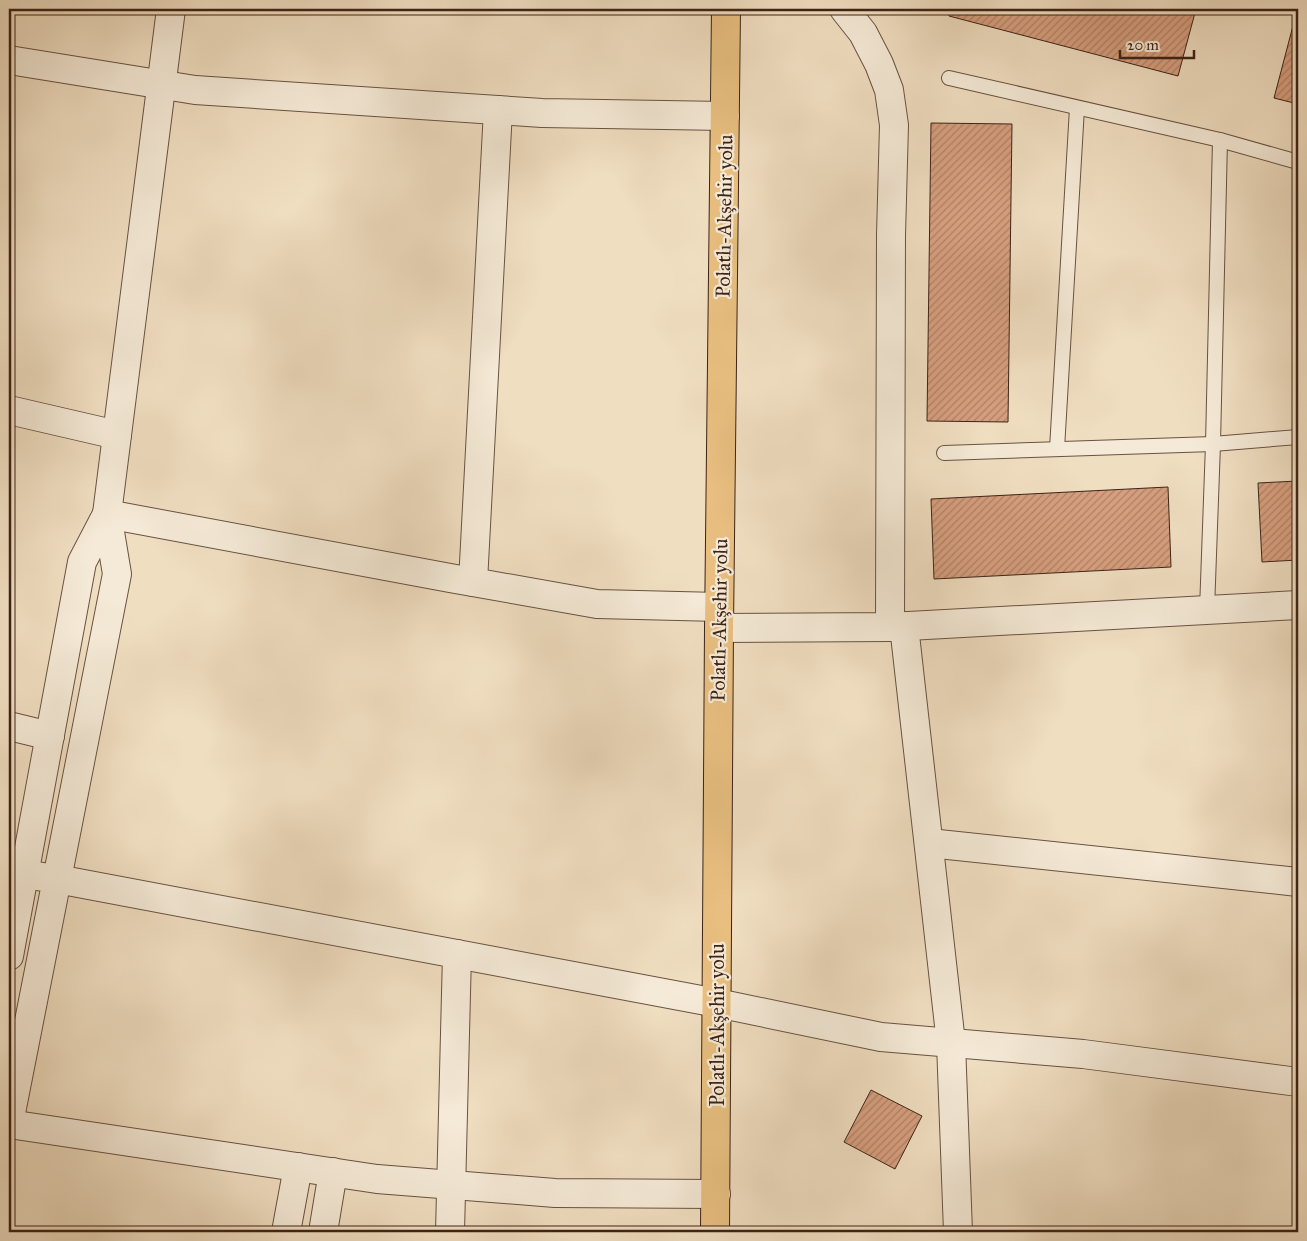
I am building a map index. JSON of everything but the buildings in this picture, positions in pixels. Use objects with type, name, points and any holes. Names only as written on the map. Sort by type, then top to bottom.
[{"type":"main road","name":"Polatlı-Akşehir yolu","points":[[715,1232],[719,617],[726,9]]},
{"type":"street","points":[[171,9],[107,514],[117,574],[9,1124],[376,1179],[555,1193],[716,1194]]},
{"type":"street","points":[[844,9],[862,33],[879,64],[889,90],[894,125],[891,235],[897,626],[929,843],[951,1043],[958,1232]]},
{"type":"street","points":[[9,60],[195,90],[542,114],[725,116]]},
{"type":"street","points":[[473,582],[498,110]]},
{"type":"street","points":[[9,410],[117,435]]},
{"type":"street","points":[[107,514],[597,604],[719,617],[897,626],[1298,605]]},
{"type":"street","points":[[9,956],[16,873],[50,736],[82,562],[107,514]]},
{"type":"street","points":[[9,726],[50,736]]},
{"type":"street","points":[[929,843],[1298,882]]},
{"type":"street","points":[[16,873],[57,879],[717,1003],[881,1038],[1082,1054],[1298,1082]]},
{"type":"street","points":[[450,1232],[457,954]]},
{"type":"street","points":[[286,1232],[298,1167]]},
{"type":"street","points":[[323,1232],[333,1172]]},
{"type":"lane","points":[[949,78],[1220,140],[1298,162]]},
{"type":"lane","points":[[1057,449],[1077,108]]},
{"type":"lane","points":[[1207,610],[1220,140]]},
{"type":"lane","points":[[944,453],[1213,444],[1298,437]]}]
